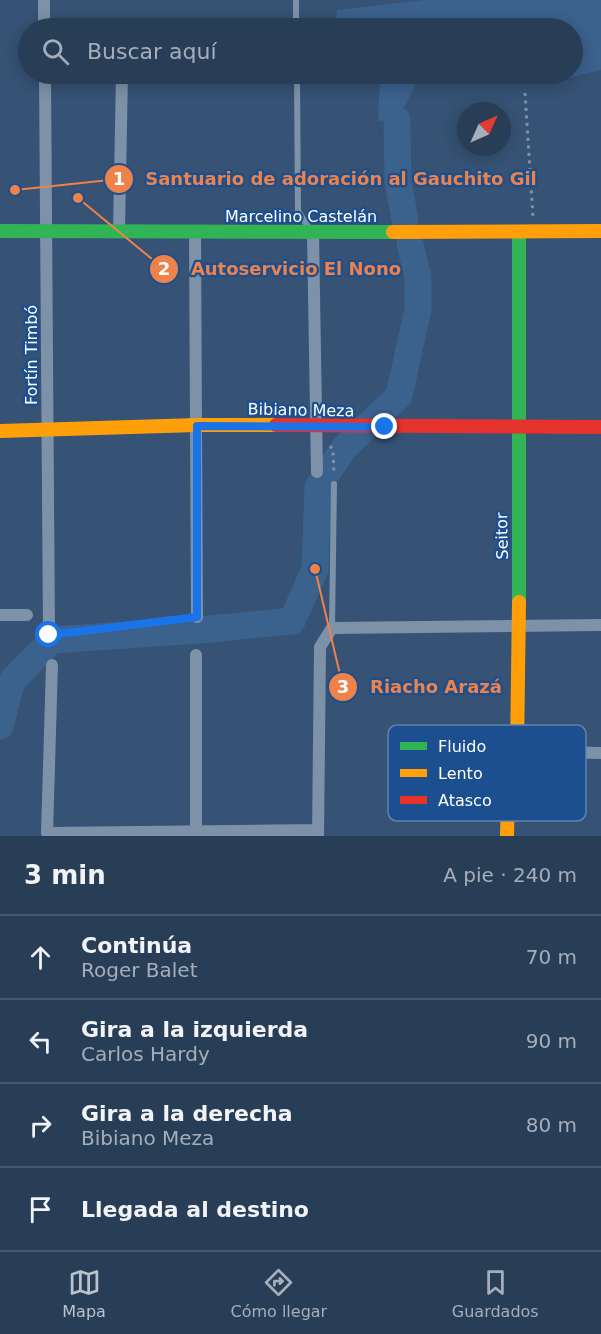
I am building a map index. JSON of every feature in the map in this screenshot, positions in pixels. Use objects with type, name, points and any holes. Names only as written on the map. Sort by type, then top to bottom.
[{"type":"street","points":[[44,0],[44,18]]},
{"type":"street","name":"Fortín Timbó","points":[[45,84],[49,635]]},
{"type":"street","points":[[119,232],[122,84]]},
{"type":"street","name":"Marcelino Castelán","points":[[0,231],[313,233],[601,231]]},
{"type":"street","points":[[195,232],[197,617]]},
{"type":"street","name":"Seitor","points":[[518,725],[520,625],[519,232]]},
{"type":"street","points":[[313,233],[317,472]]},
{"type":"street","name":"Bibiano Meza","points":[[0,431],[197,426],[601,428]]},
{"type":"street","points":[[0,615],[27,615]]},
{"type":"street","points":[[52,664],[47,833],[196,830],[317,833],[320,647],[332,628],[601,626]]},
{"type":"street","points":[[196,656],[196,830]]},
{"type":"street","points":[[586,753],[601,753]]},
{"type":"street","name":"Seitor","points":[[507,821],[507,836]]},
{"type":"lane","points":[[296,0],[296,18]]},
{"type":"lane","points":[[297,84],[298,211],[313,233]]},
{"type":"lane","points":[[332,628],[334,484]]},
{"type":"path","points":[[525,93],[533,230]]},
{"type":"path","points":[[333,450],[334,473]]},
{"type":"path","points":[[49,635],[197,617]]},
{"type":"water","points":[[424,0],[601,0],[601,70],[583,74],[583,18],[336,18],[337,10]]},
{"type":"water","points":[[380,84],[416,84],[397,120],[378,121]]},
{"type":"waterway","points":[[397,120],[398,182],[405,220]]},
{"type":"waterway","points":[[0,726],[12,681],[52,640],[292,621],[315,569],[318,487],[344,448],[399,396],[418,309],[418,277],[410,244]]},
{"type":"traffic: fast","points":[[0,231],[393,232]]},
{"type":"traffic: fast","points":[[519,232],[519,602]]},
{"type":"traffic: slow","points":[[393,232],[601,231]]},
{"type":"traffic: slow","points":[[0,431],[276,425]]},
{"type":"traffic: slow","points":[[517,725],[519,602]]},
{"type":"traffic: slow","points":[[507,821],[507,836]]},
{"type":"traffic: jam","points":[[276,425],[601,427]]},
{"type":"place","name":"Santuario de adoración al Gauchito Gil","points":[[15,190]]},
{"type":"place","name":"Autoservicio El Nono","points":[[78,198]]},
{"type":"place","name":"Riacho Arazá","points":[[315,569]]},
{"type":"route","points":[[49,635],[197,617],[197,426],[385,427]]}]
